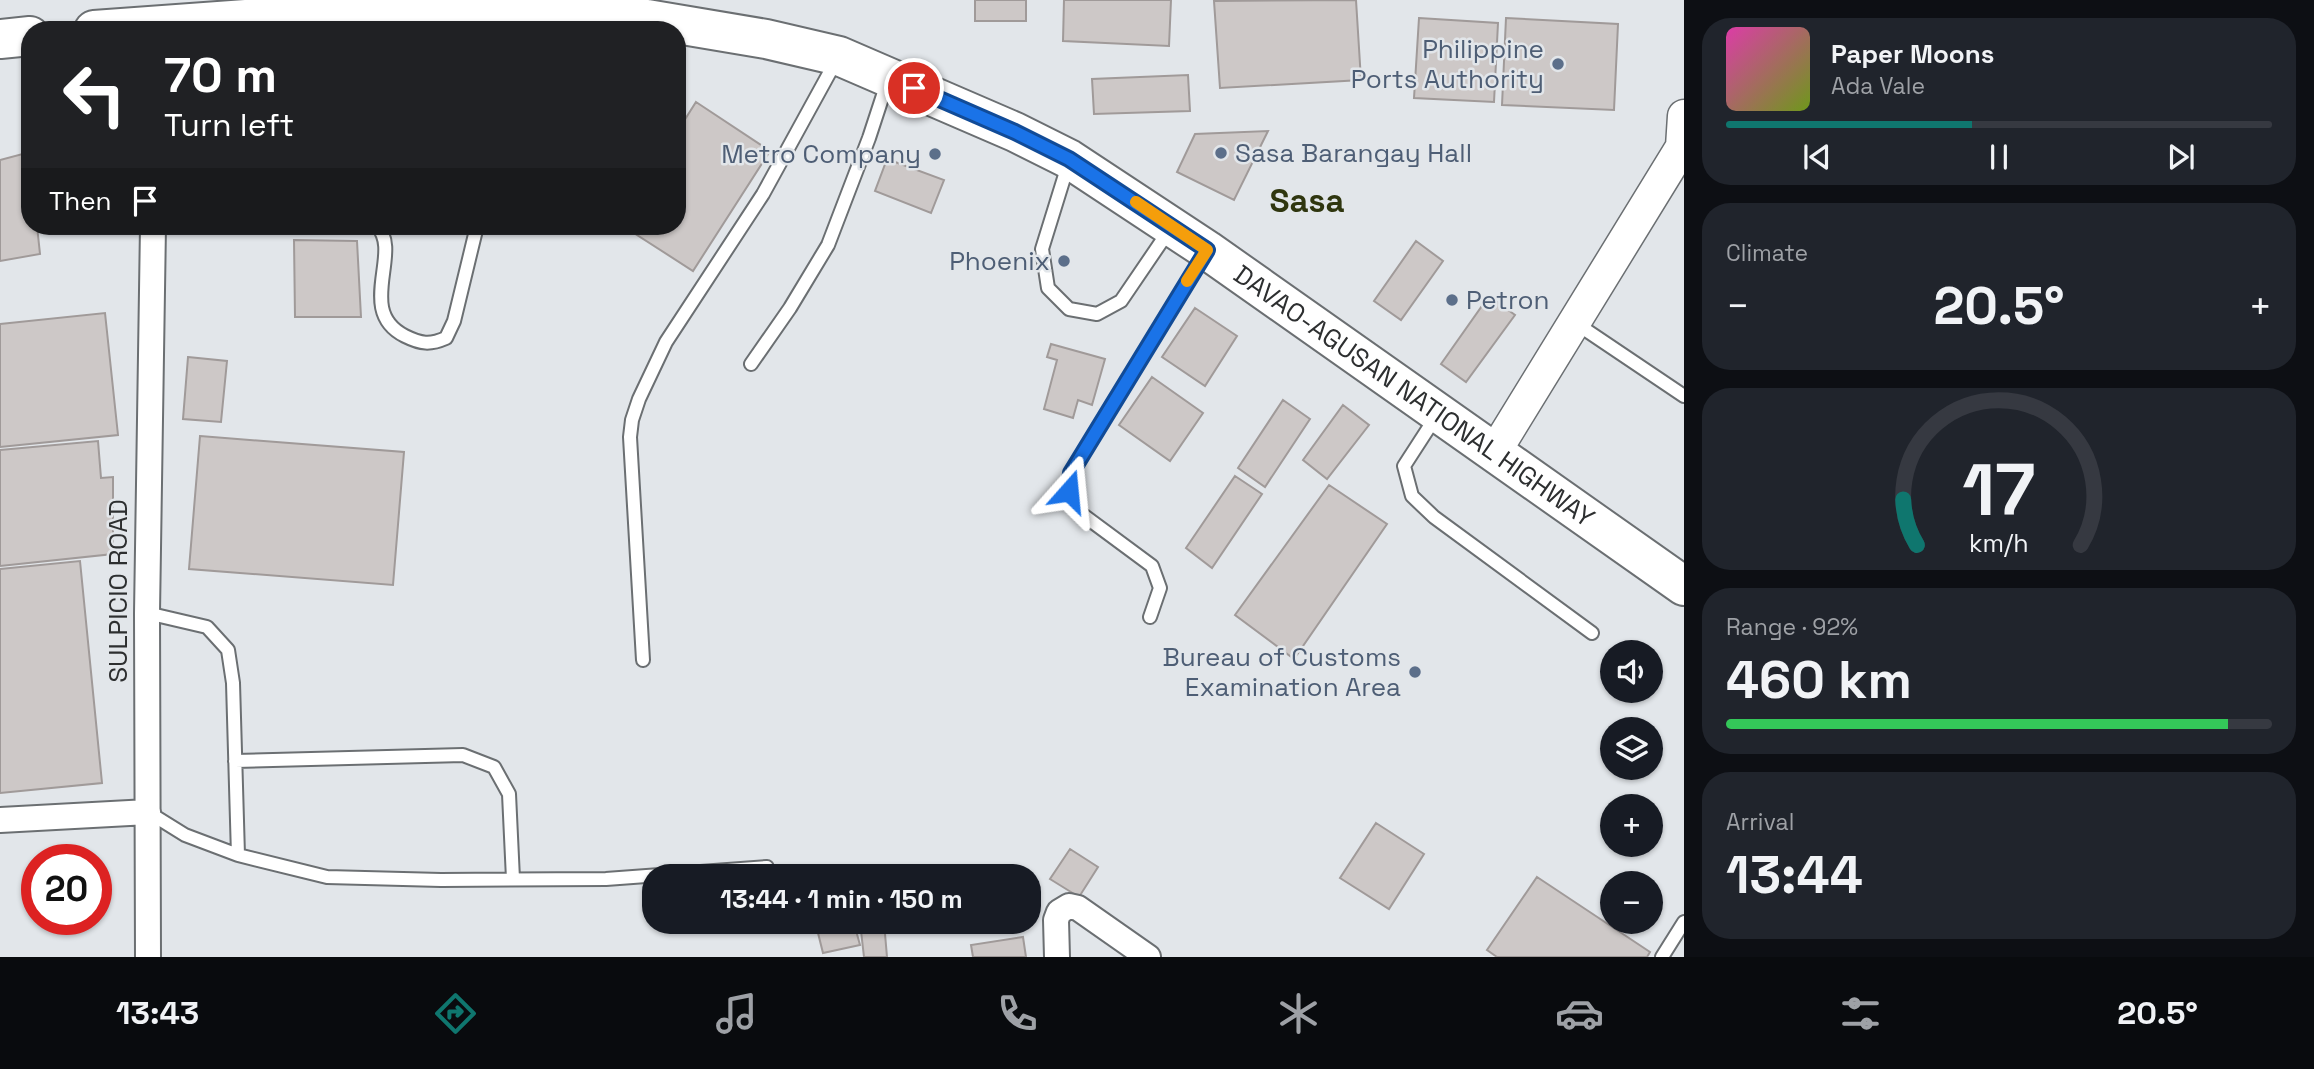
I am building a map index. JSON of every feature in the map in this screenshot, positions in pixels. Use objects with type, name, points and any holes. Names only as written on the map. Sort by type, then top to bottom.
[{"type":"main road","name":"DAVAO-AGUSAN NATIONAL HIGHWAY","points":[[235,21],[446,5],[659,21]]},
{"type":"main road","name":"DAVAO-AGUSAN NATIONAL HIGHWAY","points":[[686,26],[766,39],[839,56],[1015,132],[1069,159],[1207,250],[1684,586]]},
{"type":"main road","points":[[0,38],[21,37]]},
{"type":"street","points":[[1494,453],[1683,136]]},
{"type":"street","name":"SULPICIO ROAD","points":[[148,957],[147,613],[153,235]]},
{"type":"street","points":[[0,820],[148,812]]},
{"type":"street","points":[[1057,957],[1056,920],[1059,912],[1069,906],[1079,908],[1148,957]]},
{"type":"lane","points":[[643,660],[630,437],[632,420],[666,342],[763,194],[839,56]]},
{"type":"lane","points":[[751,364],[790,308],[828,245],[869,138],[889,76]]},
{"type":"lane","points":[[1069,159],[1042,249],[1048,288],[1069,309],[1097,314],[1121,301],[1172,226]]},
{"type":"lane","points":[[383,235],[384,318],[393,330],[417,342],[432,344],[446,338],[454,321],[475,235]]},
{"type":"lane","points":[[1150,617],[1160,588],[1157,575],[1152,566],[1075,509],[1069,491],[1071,473],[1207,250]]},
{"type":"lane","points":[[1574,321],[1684,396]]},
{"type":"lane","points":[[1439,413],[1404,466],[1412,496],[1434,517],[1592,633]]},
{"type":"lane","points":[[147,613],[207,627],[228,650],[233,683],[238,855]]},
{"type":"lane","points":[[235,761],[463,755],[494,767],[509,793],[513,879]]},
{"type":"lane","points":[[148,812],[185,835],[238,855],[327,877],[606,879],[642,876]]},
{"type":"lane","points":[[1662,957],[1684,922]]},
{"type":"building","points":[[975,0],[1026,0],[1026,21],[975,21]]},
{"type":"building","points":[[1064,0],[1171,0],[1169,46],[1063,41]]},
{"type":"building","points":[[1356,0],[1361,80],[1220,88],[1214,1]]},
{"type":"building","points":[[1419,18],[1498,23],[1494,102],[1414,98]]},
{"type":"building","points":[[1506,18],[1618,24],[1614,110],[1502,105]]},
{"type":"building","points":[[1188,75],[1190,111],[1094,114],[1092,79]]},
{"type":"building","points":[[696,102],[770,151],[693,271],[637,235],[686,235],[686,118]]},
{"type":"building","name":"Sasa Barangay Hall","points":[[1268,131],[1234,200],[1177,172],[1195,134]]},
{"type":"building","points":[[21,154],[21,235],[38,235],[40,254],[0,261],[0,160]]},
{"type":"building","points":[[887,159],[944,180],[931,213],[875,191]]},
{"type":"building","points":[[294,240],[357,241],[361,317],[295,317]]},
{"type":"building","points":[[1416,241],[1443,261],[1401,320],[1374,301]]},
{"type":"building","points":[[1489,296],[1515,315],[1466,382],[1441,364]]},
{"type":"building","points":[[1195,308],[1237,336],[1205,386],[1162,357]]},
{"type":"building","points":[[105,313],[118,435],[0,447],[0,324]]},
{"type":"building","points":[[1051,344],[1105,359],[1092,405],[1078,400],[1073,418],[1044,409],[1057,360],[1047,357]]},
{"type":"building","points":[[188,357],[227,361],[221,422],[183,419]]},
{"type":"building","points":[[1152,377],[1203,413],[1170,461],[1119,425]]},
{"type":"building","points":[[1283,400],[1310,419],[1265,487],[1238,468]]},
{"type":"building","points":[[1343,405],[1369,425],[1327,479],[1303,460]]},
{"type":"building","points":[[200,436],[404,452],[393,585],[189,569]]},
{"type":"building","points":[[98,441],[101,478],[113,477],[113,554],[0,566],[0,450]]},
{"type":"building","points":[[1235,476],[1262,494],[1212,568],[1186,548]]},
{"type":"building","points":[[1329,485],[1387,524],[1294,659],[1235,615]]},
{"type":"building","points":[[80,561],[102,783],[0,793],[0,569]]},
{"type":"building","points":[[1376,823],[1424,854],[1389,909],[1340,878]]},
{"type":"building","points":[[1070,849],[1098,867],[1079,897],[1050,879]]},
{"type":"building","points":[[1537,877],[1600,919],[1600,934],[1623,934],[1650,952],[1647,957],[1497,957],[1487,950]]},
{"type":"building","points":[[818,934],[857,934],[860,945],[823,953]]},
{"type":"building","points":[[861,934],[885,934],[887,957],[864,957]]},
{"type":"building","points":[[1023,937],[1026,957],[973,957],[971,945]]},
{"type":"slow traffic","points":[[1136,202],[1207,250],[1187,281]]},
{"type":"place","name":"Philippine Ports Authority","points":[[1558,64]]},
{"type":"place","name":"Sasa Barangay Hall","points":[[1221,153]]},
{"type":"place","name":"Metro Company","points":[[935,154]]},
{"type":"place","name":"Phoenix","points":[[1064,261]]},
{"type":"place","name":"Petron","points":[[1452,300]]},
{"type":"place","name":"Bureau of Customs Examination Area","points":[[1415,672]]},
{"type":"district","name":"Sasa","points":[[1307,201]]},
{"type":"route","points":[[914,88],[1069,159],[1207,250],[1071,473],[1069,491]]}]
